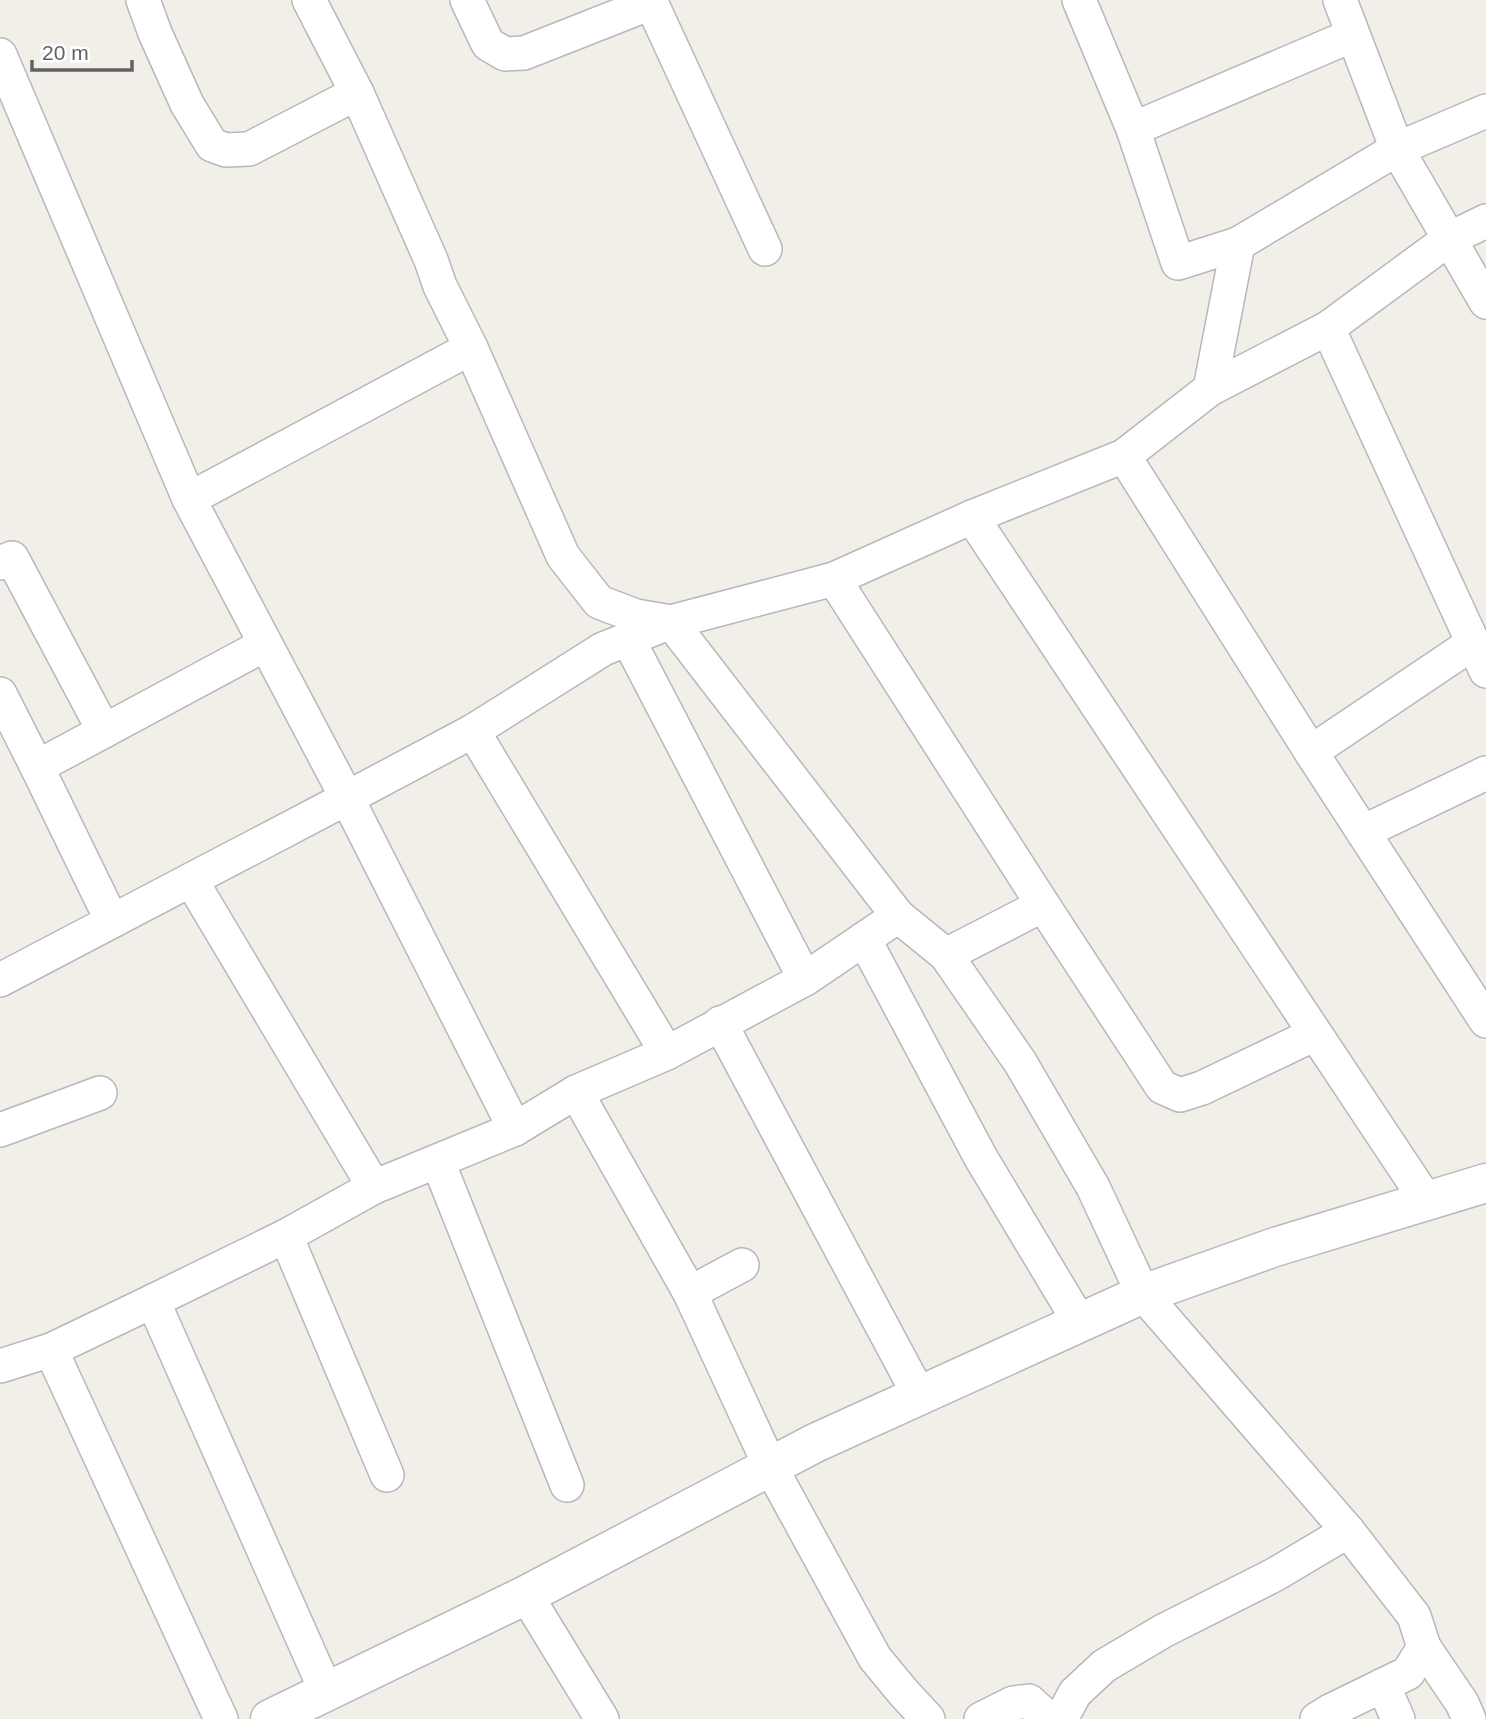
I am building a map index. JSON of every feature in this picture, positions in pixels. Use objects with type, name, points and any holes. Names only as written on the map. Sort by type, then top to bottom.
[{"type":"street","points":[[143,0],[187,104],[212,145],[226,150],[249,149],[357,93]]},
{"type":"street","points":[[310,0],[357,93],[440,286],[471,348],[563,556],[599,602],[615,644],[805,979]]},
{"type":"street","points":[[467,0],[488,44],[505,54],[524,53],[651,2],[765,249]]},
{"type":"street","points":[[1340,0],[1397,149],[1486,302]]},
{"type":"street","points":[[1085,2],[1133,129],[1178,262],[1238,244],[1397,149],[1486,111]]},
{"type":"street","points":[[1133,129],[1353,35]]},
{"type":"street","points":[[0,55],[189,499],[515,1129]]},
{"type":"street","points":[[0,980],[473,731],[615,644],[671,622],[834,579],[972,517],[1124,456],[1210,389],[1328,328],[1449,239],[1486,221]]},
{"type":"street","points":[[1210,389],[1238,244]]},
{"type":"street","points":[[1311,752],[1480,657],[1328,328]]},
{"type":"street","points":[[189,499],[471,348]]},
{"type":"street","points":[[1124,456],[1311,752],[1486,1021]]},
{"type":"street","points":[[972,517],[1426,1200]]},
{"type":"street","points":[[0,563],[12,558],[104,731]]},
{"type":"street","points":[[834,579],[1162,1087],[1180,1095],[1202,1088],[1315,1034]]},
{"type":"street","points":[[599,602],[636,616],[671,622],[898,916],[946,955],[1027,1073],[1093,1187],[1143,1294],[1349,1531],[1414,1616],[1424,1647],[1472,1706]]},
{"type":"street","points":[[37,768],[264,645]]},
{"type":"street","points":[[0,694],[112,922]]},
{"type":"street","points":[[473,731],[667,1053]]},
{"type":"street","points":[[1363,832],[1486,773]]},
{"type":"street","points":[[191,880],[374,1187]]},
{"type":"street","points":[[946,955],[1043,905]]},
{"type":"street","points":[[0,1366],[51,1350],[286,1236],[374,1187],[515,1129],[576,1092],[667,1053],[805,979],[898,916]]},
{"type":"street","points":[[864,939],[981,1158],[1080,1323]]},
{"type":"street","points":[[720,1023],[919,1395]]},
{"type":"street","points":[[576,1092],[690,1293],[771,1466],[875,1658],[928,1719]]},
{"type":"street","points":[[0,1130],[100,1093]]},
{"type":"street","points":[[438,1162],[567,1485]]},
{"type":"street","points":[[270,1719],[526,1595],[815,1443],[1143,1294],[1275,1247],[1486,1183]]},
{"type":"street","points":[[286,1236],[387,1475]]},
{"type":"street","points":[[690,1293],[742,1265]]},
{"type":"street","points":[[153,1301],[326,1691]]},
{"type":"street","points":[[51,1350],[221,1719]]},
{"type":"street","points":[[1061,1719],[1075,1693],[1104,1666],[1163,1631],[1274,1575],[1349,1531]]},
{"type":"street","points":[[526,1595],[602,1719]]},
{"type":"street","points":[[1317,1719],[1408,1673],[1424,1647]]},
{"type":"street","points":[[1383,1685],[1398,1719]]},
{"type":"street","points":[[981,1719],[1013,1703],[1029,1700],[1045,1719]]}]
